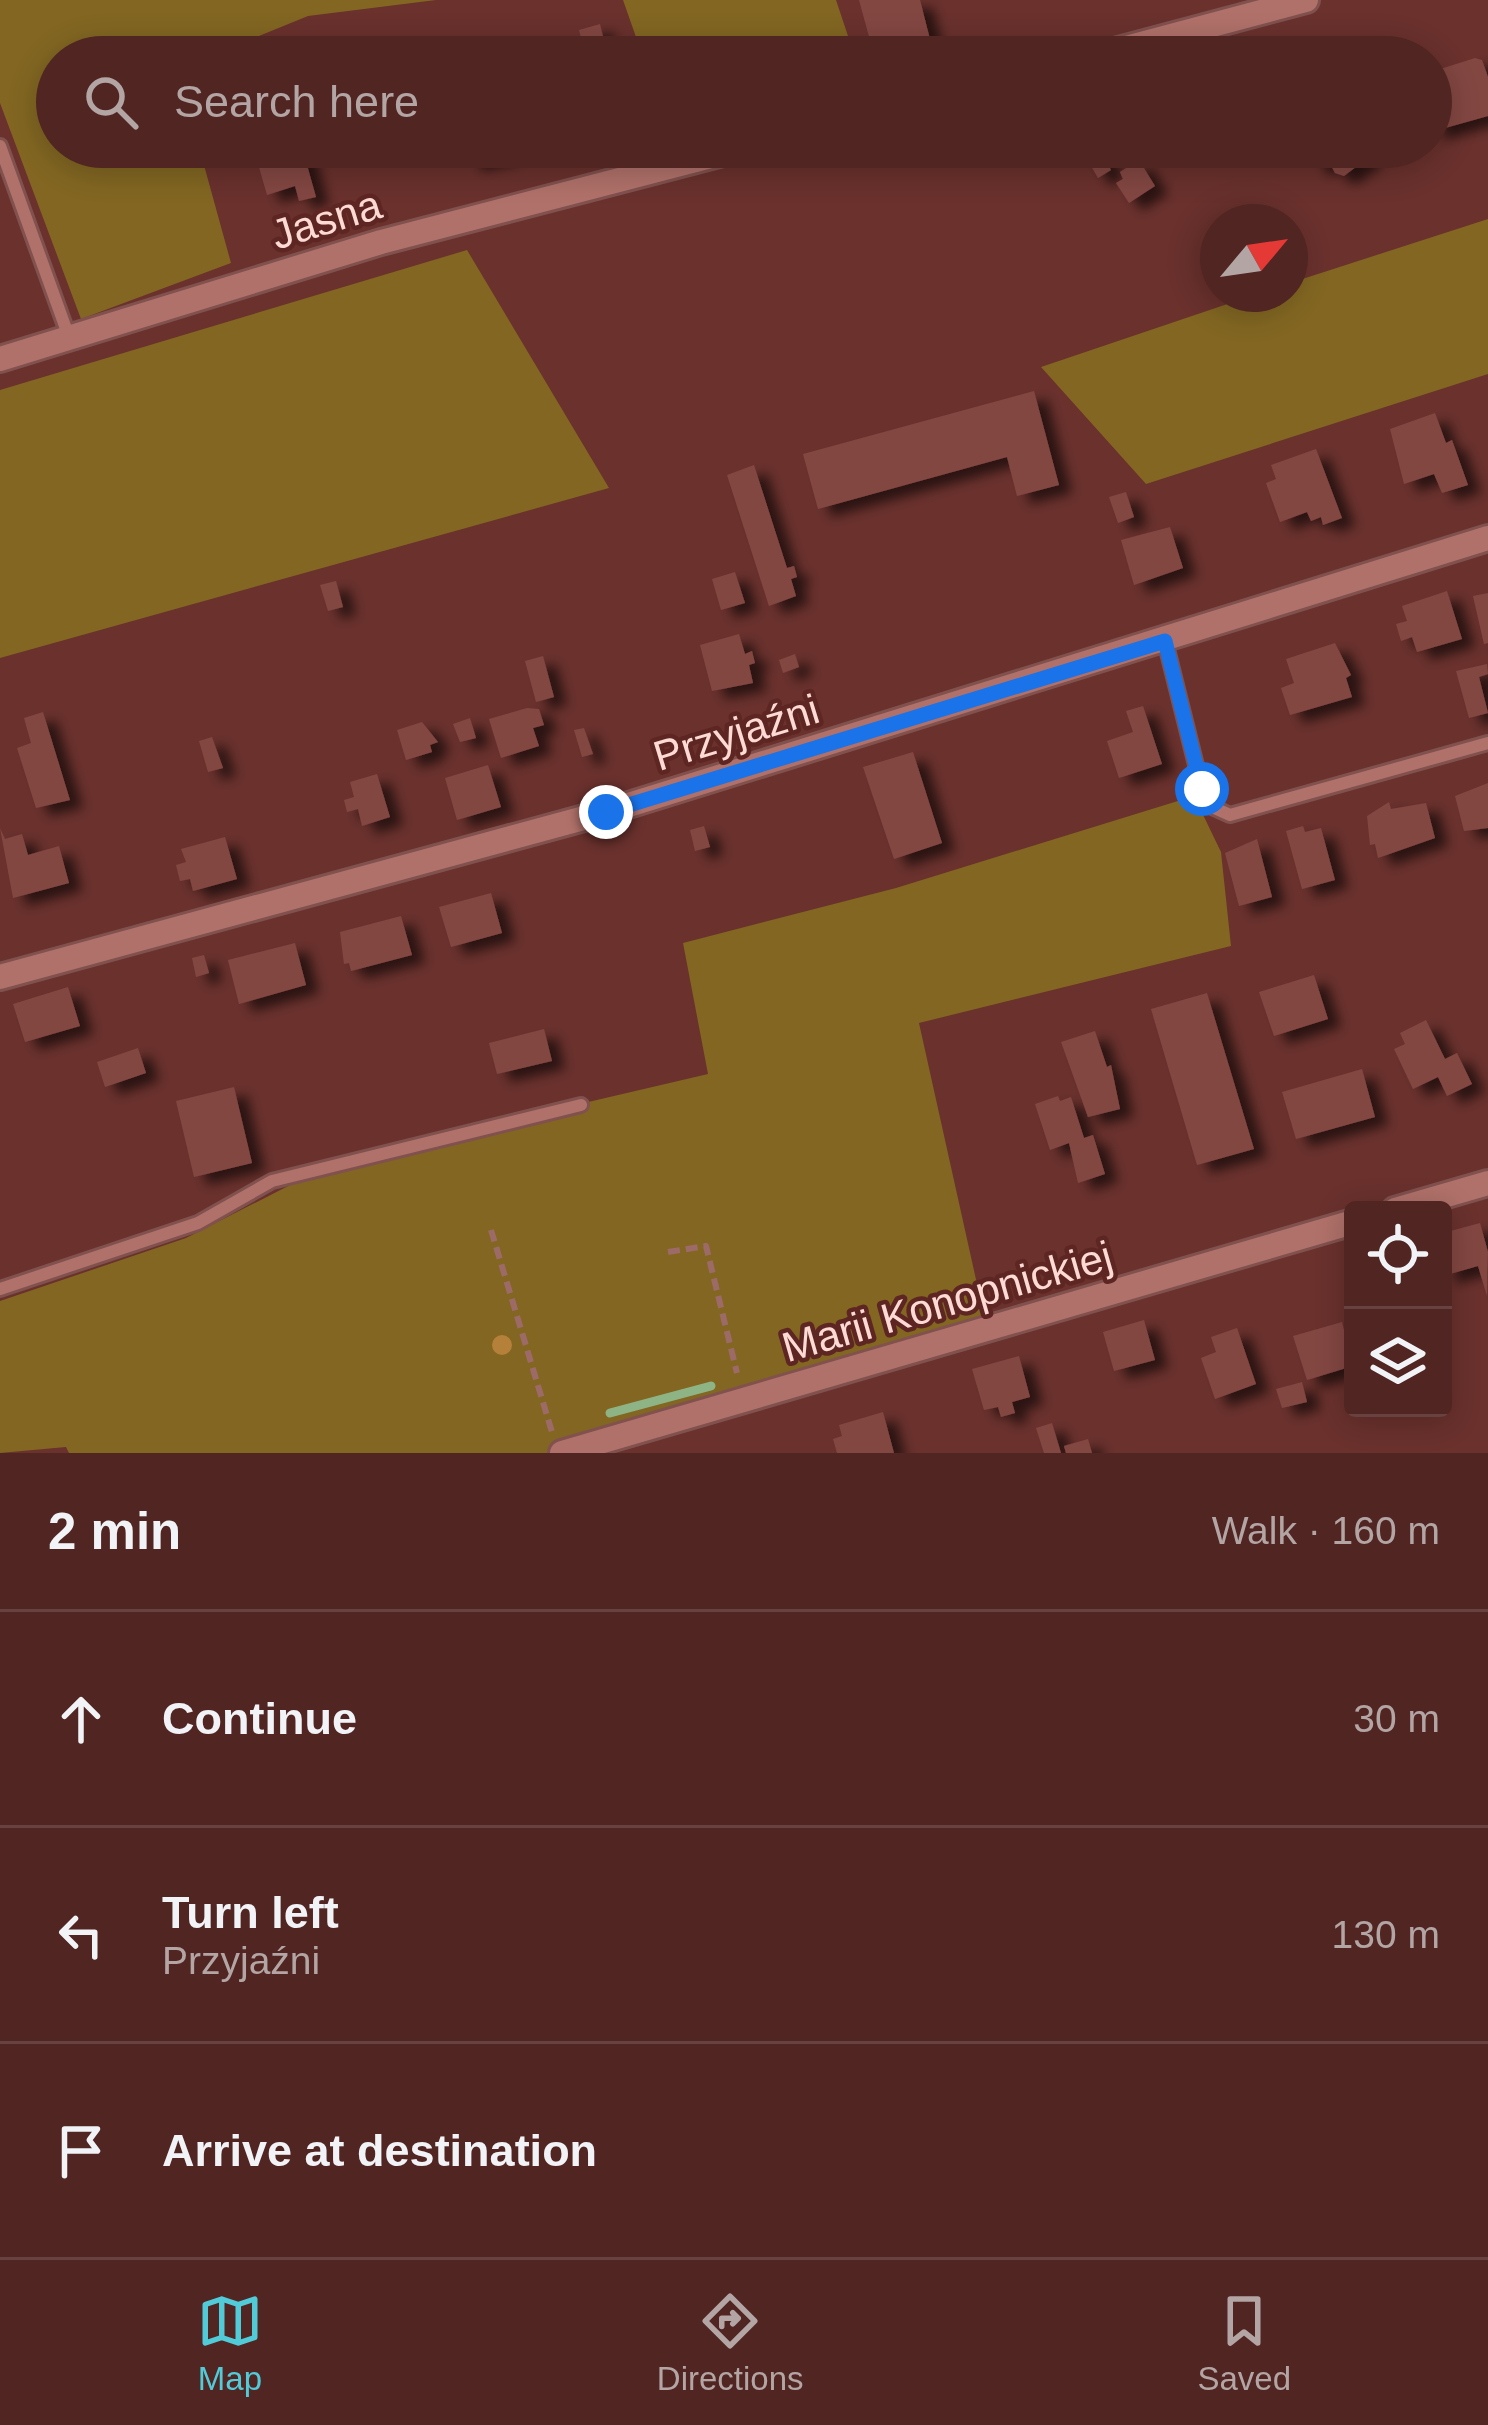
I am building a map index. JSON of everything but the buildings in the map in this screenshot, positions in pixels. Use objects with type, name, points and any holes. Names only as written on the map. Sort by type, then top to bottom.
[{"type":"street","points":[[1157,36],[1241,9],[1306,0]]},
{"type":"street","name":"Jasna","points":[[0,359],[381,242],[665,168]]},
{"type":"street","name":"Przyjaźni","points":[[0,977],[606,812],[1488,538]]},
{"type":"street","points":[[1426,1201],[1488,1183]]},
{"type":"street","name":"Marii Konopnickiej","points":[[560,1453],[1344,1225]]},
{"type":"lane","points":[[0,146],[69,337]]},
{"type":"lane","points":[[1165,641],[1202,789],[1210,806],[1230,815],[1488,743]]},
{"type":"lane","points":[[0,1289],[198,1223],[272,1181],[581,1105]]},
{"type":"path","points":[[491,1231],[560,1453]]},
{"type":"path","points":[[668,1252],[706,1246],[744,1400]]},
{"type":"shaded area","points":[[0,0],[436,0],[308,16],[259,36],[36,36],[36,168],[205,168],[231,263],[81,319],[0,103]]},
{"type":"shaded area","points":[[623,0],[836,0],[848,36],[636,36]]},
{"type":"shaded area","points":[[1488,219],[1488,374],[1146,484],[1041,367],[1204,312],[1308,312],[1308,277]]},
{"type":"shaded area","points":[[467,250],[609,488],[0,658],[0,390]]},
{"type":"shaded area","points":[[1194,796],[1221,852],[1231,946],[919,1023],[987,1329],[559,1453],[69,1453],[66,1447],[0,1453],[0,1301],[186,1238],[296,1182],[376,1163],[375,1152],[708,1074],[683,943],[896,888]]},
{"type":"waterway","points":[[610,1413],[711,1386]]},
{"type":"route","points":[[606,812],[1165,641],[1202,789]]}]
